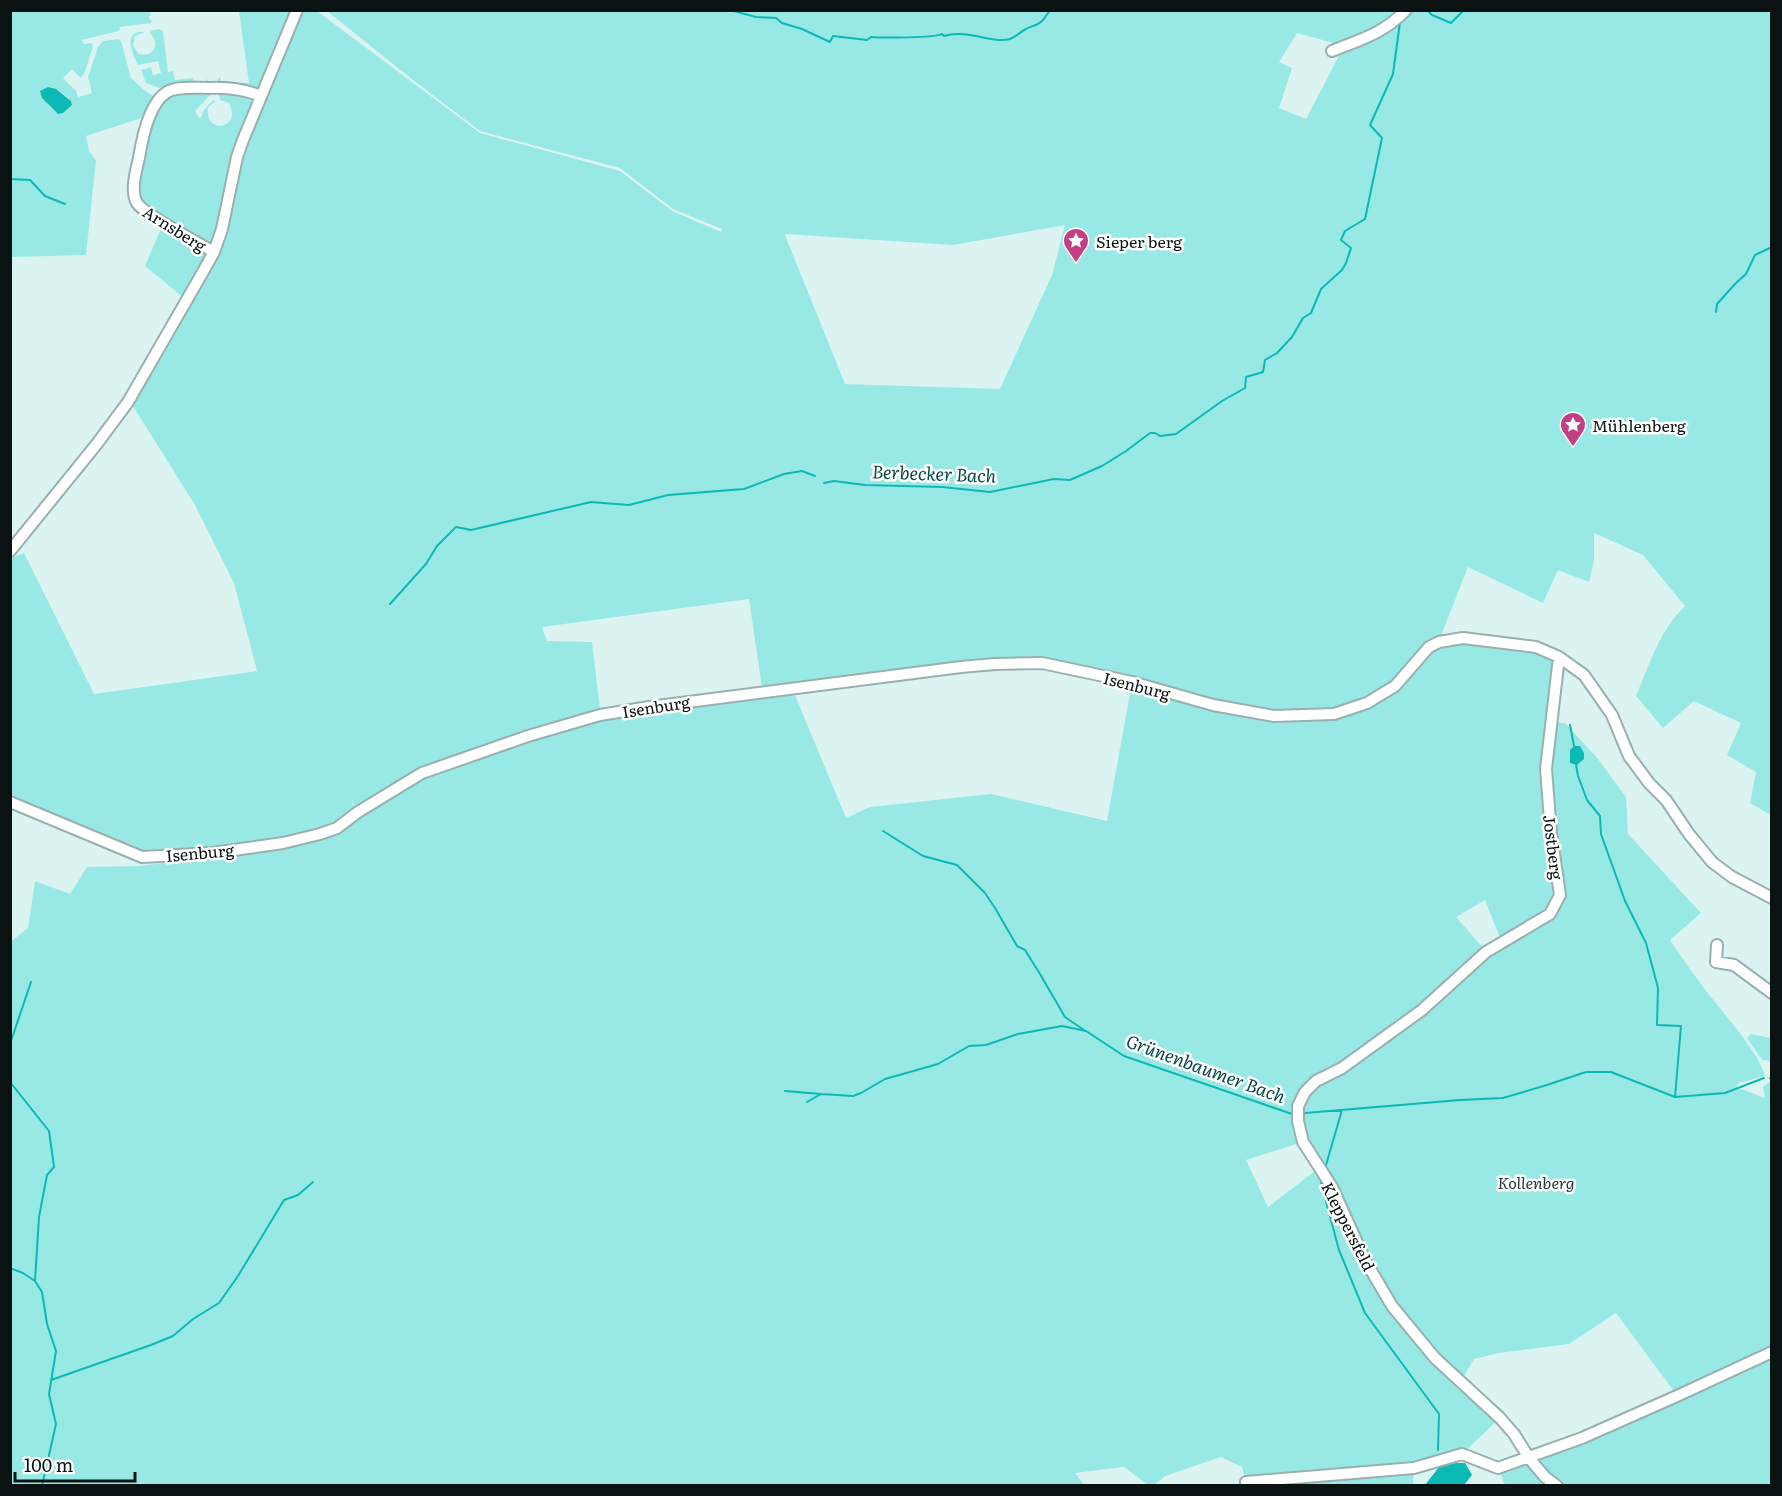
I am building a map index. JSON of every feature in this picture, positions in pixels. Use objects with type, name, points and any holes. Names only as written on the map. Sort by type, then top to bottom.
[{"type":"street","points":[[10,551],[128,402],[214,252],[222,229],[237,157],[297,10]]},
{"type":"street","points":[[1332,51],[1377,34],[1406,10]]},
{"type":"street","name":"Arnsberg","points":[[214,252],[150,215],[136,202],[134,189],[145,130],[157,104],[168,91],[226,88],[244,90],[261,96]]},
{"type":"street","name":"Isenburg","points":[[10,802],[142,857],[213,853],[283,843],[321,834],[337,828],[358,812],[422,773],[528,736],[600,715],[649,707],[847,680],[995,664],[1042,663],[1132,682],[1213,705],[1274,716],[1334,714],[1367,703],[1395,686],[1429,647],[1439,642],[1462,638],[1536,647],[1559,657]]},
{"type":"street","points":[[1559,657],[1584,675],[1612,715],[1629,756],[1649,783],[1666,800],[1712,862],[1732,877],[1772,898]]},
{"type":"street","name":"Jostberg","points":[[1452,983],[1486,952],[1550,914],[1560,895],[1551,833],[1546,769],[1559,657]]},
{"type":"street","points":[[1717,945],[1716,962],[1734,964],[1772,993]]},
{"type":"street","name":"Kleppersfeld","points":[[1452,983],[1422,1010],[1342,1068],[1316,1081],[1305,1092],[1298,1106],[1298,1121],[1303,1142],[1332,1187],[1365,1260],[1392,1306],[1435,1358],[1500,1418],[1545,1477],[1557,1485]]},
{"type":"street","points":[[1246,1482],[1414,1468],[1462,1454],[1498,1468],[1603,1429],[1772,1352]]},
{"type":"green space","points":[[10,11],[150,11],[151,23],[120,27],[119,31],[81,40],[84,44],[91,43],[93,46],[85,72],[81,78],[72,69],[63,78],[76,91],[78,97],[92,93],[88,77],[98,47],[103,41],[118,39],[121,41],[131,78],[155,97],[148,116],[86,136],[89,151],[96,161],[86,255],[11,257]],"holes":[[[51,87],[67,97],[72,105],[58,114],[47,104]]]},
{"type":"green space","points":[[239,11],[293,11],[260,88],[218,84],[218,79],[221,77],[220,82],[249,83]]},
{"type":"green space","name":"Kollenberg","points":[[301,11],[317,11],[480,133],[620,171],[672,211],[721,232],[722,229],[673,209],[620,168],[480,131],[327,11],[1771,11],[1771,815],[1750,803],[1756,772],[1727,755],[1741,723],[1694,701],[1663,728],[1636,696],[1662,637],[1676,615],[1685,606],[1643,555],[1594,533],[1594,561],[1589,582],[1558,570],[1543,603],[1468,567],[1439,641],[1536,647],[1559,657],[1551,722],[1565,723],[1598,759],[1626,797],[1628,834],[1701,913],[1670,940],[1762,1067],[1765,1076],[1739,1083],[1736,1087],[1765,1098],[1763,1087],[1771,1081],[1771,1349],[1676,1394],[1616,1313],[1569,1344],[1499,1353],[1474,1359],[1461,1381],[1500,1418],[1462,1454],[1414,1468],[1413,1485],[1249,1485],[1242,1467],[1221,1457],[1165,1476],[1153,1486],[1148,1485],[1124,1467],[1075,1473],[1085,1486],[11,1485],[10,942],[28,928],[35,881],[70,894],[87,867],[139,866],[214,857],[323,837],[358,812],[351,798],[355,809],[335,824],[320,830],[282,839],[213,849],[142,852],[13,798],[11,795],[11,558],[24,553],[94,694],[257,671],[234,583],[195,505],[131,403],[216,255],[240,158]],"holes":[[[1297,33],[1344,46],[1306,119],[1279,108],[1292,68],[1279,62]],[[1065,225],[1052,275],[1000,389],[845,384],[785,234],[953,245]],[[749,599],[762,688],[601,718],[592,642],[547,641],[542,627]],[[1042,663],[1132,682],[1107,821],[991,794],[870,807],[846,818],[792,688]],[[1485,900],[1500,938],[1484,949],[1456,917]],[[1303,1142],[1319,1168],[1268,1207],[1246,1160]]]},
{"type":"green space","points":[[152,30],[163,31],[168,72],[173,71],[175,80],[193,78],[193,83],[206,83],[208,78],[209,83],[162,89],[146,83],[141,70],[151,67],[153,75],[161,73],[158,61],[138,65],[133,55],[131,38],[133,34],[145,32],[135,36],[133,46],[139,54],[148,54],[155,46],[150,33]]},
{"type":"green space","points":[[221,91],[250,96],[254,103],[216,237],[210,246],[153,214],[137,196],[141,157],[154,113],[172,93],[212,93],[195,111],[199,118],[213,100],[216,101],[208,107],[208,116],[212,122],[222,126],[231,119],[232,112],[229,103],[220,100]]},
{"type":"green space","points":[[163,224],[207,254],[184,298],[145,266]]},
{"type":"green space","points":[[1751,1034],[1771,1038],[1771,1061],[1762,1060],[1747,1038]]},
{"type":"green space","points":[[1771,1355],[1771,1485],[1505,1485],[1498,1468]]},
{"type":"shaded area","points":[[48,87],[56,89],[71,101],[72,105],[63,113],[58,114],[42,98],[40,91]]},
{"type":"shaded area","points":[[1574,746],[1580,746],[1584,753],[1584,759],[1577,765],[1570,763],[1570,750]]},
{"type":"shaded area","points":[[1465,1463],[1472,1475],[1464,1485],[1425,1485],[1439,1467]]},
{"type":"waterway","points":[[730,10],[756,17],[776,18],[782,23],[830,42],[833,36],[867,40],[871,37],[896,38],[942,34],[944,36],[962,34],[1003,40],[1012,38],[1038,24],[1051,10]]},
{"type":"waterway","name":"Berbecker Bach","points":[[1427,10],[1432,15],[1451,23],[1464,10]]},
{"type":"waterway","name":"Berbecker Bach","points":[[824,483],[834,481],[865,485],[942,487],[990,492],[1054,479],[1070,480],[1102,466],[1150,433],[1160,436],[1176,434],[1222,401],[1245,388],[1246,377],[1263,372],[1265,360],[1277,353],[1292,337],[1303,318],[1311,313],[1321,289],[1342,270],[1351,248],[1341,240],[1345,231],[1365,219],[1382,138],[1370,125],[1393,74],[1400,22]]},
{"type":"waterway","points":[[10,179],[30,180],[45,196],[65,204]]},
{"type":"waterway","points":[[1716,312],[1717,304],[1746,274],[1755,255],[1772,247]]},
{"type":"waterway","name":"Berbecker Bach","points":[[390,604],[426,564],[437,546],[456,527],[471,530],[591,502],[629,505],[668,495],[744,489],[784,474],[802,471],[815,476]]},
{"type":"waterway","points":[[1570,725],[1574,746]]},
{"type":"waterway","points":[[1576,764],[1587,800],[1600,816],[1601,834],[1625,901],[1646,943],[1658,988],[1657,1025],[1681,1026],[1675,1097]]},
{"type":"waterway","points":[[883,831],[923,856],[957,865],[985,893],[1017,946],[1025,950],[1065,1017],[1084,1030]]},
{"type":"waterway","points":[[10,1044],[31,982]]},
{"type":"waterway","name":"Grünenbaumer Bach","points":[[807,1102],[821,1094],[853,1096],[885,1079],[938,1064],[969,1046],[986,1045],[1018,1034],[1062,1026],[1086,1031],[1124,1056],[1292,1114]]},
{"type":"waterway","name":"Grünenbaumer Bach","points":[[1305,1113],[1503,1098],[1586,1072],[1611,1072],[1675,1097],[1725,1093],[1764,1078]]},
{"type":"waterway","points":[[10,1082],[49,1131],[54,1167],[47,1175],[39,1217],[35,1281]]},
{"type":"waterway","points":[[785,1091],[821,1094]]},
{"type":"waterway","points":[[1326,1165],[1342,1110]]},
{"type":"waterway","points":[[51,1380],[173,1336],[193,1319],[219,1303],[284,1200],[298,1195],[313,1182]]},
{"type":"waterway","points":[[1321,1183],[1339,1250],[1365,1313],[1439,1414],[1438,1450]]},
{"type":"waterway","points":[[10,1268],[35,1281],[42,1292],[47,1324],[56,1351],[49,1394],[56,1424],[42,1486]]},
{"type":"place","name":"Sieper berg","points":[[1076,264]]},
{"type":"place","name":"Mühlenberg","points":[[1573,448]]}]
